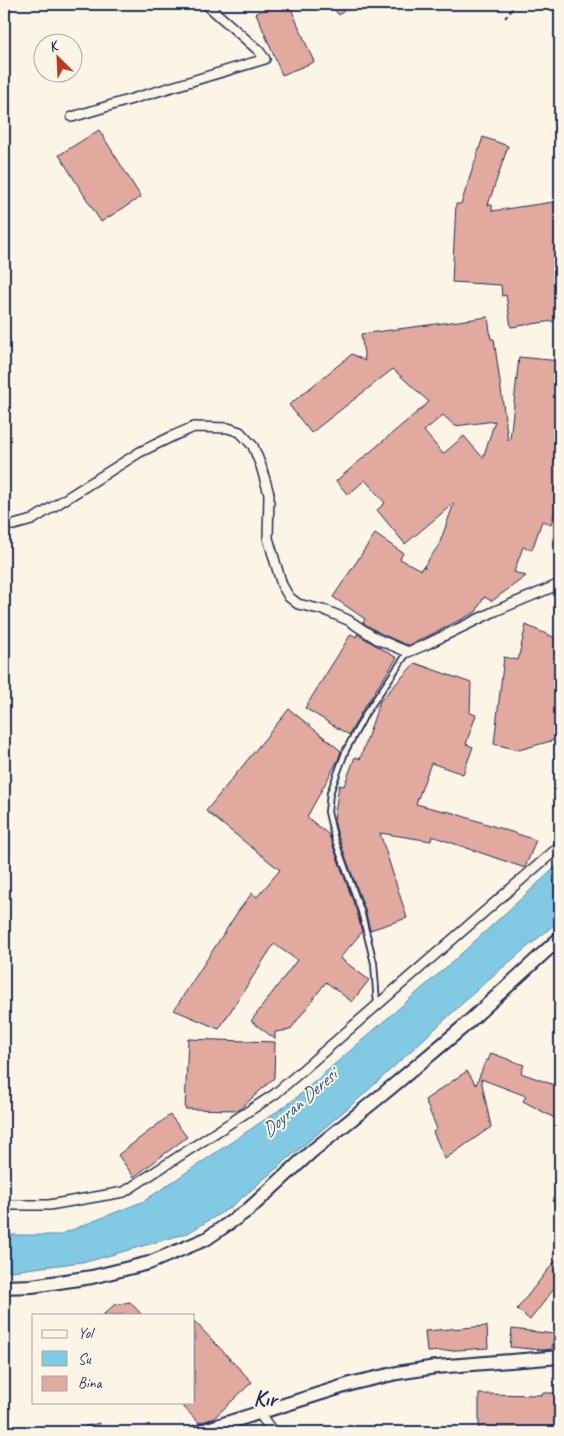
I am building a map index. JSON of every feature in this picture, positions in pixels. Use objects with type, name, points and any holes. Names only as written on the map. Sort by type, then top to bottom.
[{"type":"street","points":[[72,117],[264,59],[258,51],[206,4]]},
{"type":"street","points":[[4,525],[14,525],[32,520],[140,452],[173,436],[194,427],[228,428],[240,432],[253,446],[261,466],[269,494],[268,538],[282,585],[288,597],[298,604],[327,611],[348,620],[377,639],[408,652],[425,646],[495,611],[560,584]]},
{"type":"street","points":[[4,1205],[49,1205],[124,1192],[275,1094],[560,846]]},
{"type":"street","points":[[4,1287],[32,1286],[92,1277],[149,1263],[206,1239],[248,1210],[311,1152],[462,1028],[560,938]]},
{"type":"street","points":[[198,1432],[354,1383],[398,1372],[560,1357]]},
{"type":"street","points":[[259,1413],[274,1432]]},
{"type":"lane","points":[[377,1005],[374,963],[361,911],[334,837],[328,812],[330,793],[346,750],[366,713],[408,652]]},
{"type":"path","points":[[504,18],[516,4]]},
{"type":"water","name":"Doyran Deresi","points":[[560,863],[560,920],[489,979],[363,1095],[231,1207],[188,1233],[90,1261],[4,1271],[4,1235],[59,1235],[144,1201],[291,1102],[451,963]]},
{"type":"building","points":[[278,4],[289,4],[314,62],[282,75],[256,13]]},
{"type":"building","points":[[329,4],[352,4],[339,15]]},
{"type":"building","points":[[99,130],[141,197],[101,222],[59,155]]},
{"type":"building","points":[[483,137],[508,146],[488,205],[492,205],[492,211],[560,201],[560,320],[511,327],[506,295],[502,296],[501,285],[452,282],[456,204],[461,204]]},
{"type":"building","points":[[488,317],[491,339],[494,339],[508,440],[510,440],[519,357],[560,361],[560,498],[551,524],[542,521],[532,550],[523,547],[514,572],[526,576],[492,601],[484,597],[476,612],[410,645],[380,633],[363,623],[365,619],[333,597],[375,534],[403,553],[400,559],[421,570],[423,566],[425,568],[424,566],[439,545],[454,503],[405,544],[377,510],[385,503],[365,480],[348,495],[336,481],[429,402],[393,369],[311,433],[289,405],[352,354],[365,361],[361,334]],"holes":[[[443,415],[455,426],[495,421],[483,458],[464,436],[443,454],[424,431]]]},
{"type":"building","points":[[526,625],[560,640],[560,730],[558,739],[519,750],[494,744],[504,657],[518,660]]},
{"type":"building","points":[[351,634],[356,637],[357,634],[397,658],[362,711],[349,735],[305,708]]},
{"type":"building","points":[[415,663],[471,683],[470,713],[476,715],[466,744],[473,747],[463,774],[431,763],[416,804],[447,811],[536,840],[525,868],[432,836],[431,841],[380,833],[407,918],[370,930],[334,820],[339,785],[344,786],[355,757],[360,759],[380,701]]},
{"type":"building","points":[[289,709],[341,751],[307,817],[329,835],[357,912],[362,932],[340,958],[369,980],[352,1002],[326,982],[290,1030],[275,1032],[275,1039],[251,1021],[297,960],[274,944],[219,1029],[174,1010],[252,893],[257,897],[280,870],[206,811]]},
{"type":"building","points":[[188,1039],[275,1042],[274,1078],[239,1110],[185,1109]]},
{"type":"building","points":[[491,1053],[524,1065],[521,1073],[560,1087],[560,1121],[523,1101],[526,1096],[481,1079],[491,1127],[445,1159],[433,1132],[437,1129],[425,1100],[467,1071],[476,1085],[486,1060],[488,1061]]},
{"type":"building","points":[[170,1115],[187,1137],[134,1177],[118,1155]]},
{"type":"building","points":[[555,1261],[560,1265],[560,1281],[530,1320],[517,1309]]},
{"type":"building","points":[[130,1302],[141,1314],[104,1314],[114,1305]]},
{"type":"building","points":[[195,1322],[252,1382],[214,1418],[199,1423],[181,1404],[195,1404]]},
{"type":"building","points":[[487,1326],[488,1348],[427,1352],[425,1331]]},
{"type":"building","points":[[512,1329],[554,1334],[552,1349],[510,1347]]},
{"type":"building","points":[[542,1393],[560,1393],[560,1428],[537,1429],[537,1432],[479,1432],[479,1394],[542,1395]]},
{"type":"building","points":[[99,1423],[102,1432],[75,1432],[74,1430]]},
{"type":"district","name":"Kır","points":[[265,1399]]}]
